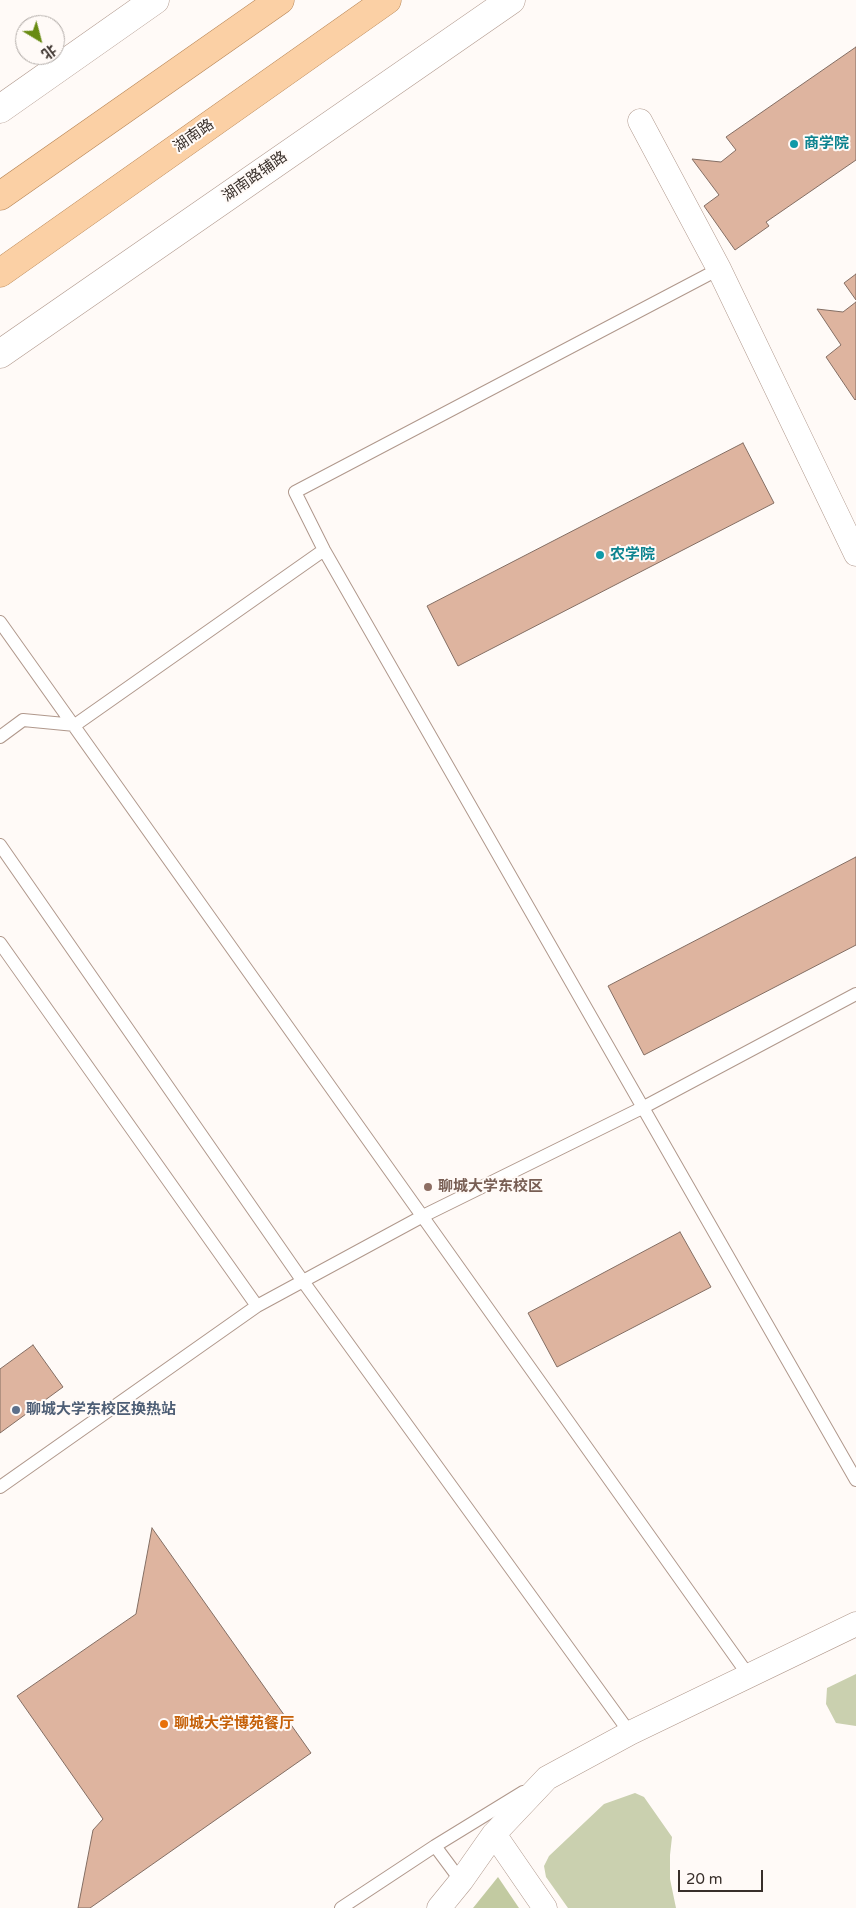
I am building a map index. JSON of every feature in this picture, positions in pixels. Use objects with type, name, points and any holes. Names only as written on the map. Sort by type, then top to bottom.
[{"type":"main road","points":[[0,196],[280,0]]},
{"type":"main road","name":"湖南路","points":[[0,273],[387,0]]},
{"type":"street","points":[[0,109],[155,0]]},
{"type":"street","name":"湖南路辅路","points":[[0,354],[511,0]]},
{"type":"street","points":[[640,121],[719,269],[856,554]]},
{"type":"street","points":[[439,1908],[461,1881],[494,1834],[547,1778],[630,1733],[856,1624]]},
{"type":"street","points":[[494,1834],[545,1908]]},
{"type":"lane","points":[[719,269],[294,492],[324,550],[856,1480]]},
{"type":"lane","points":[[0,737],[23,720],[74,725],[324,550]]},
{"type":"lane","points":[[0,622],[749,1676]]},
{"type":"lane","points":[[0,845],[302,1280],[630,1733]]},
{"type":"lane","points":[[0,943],[257,1306]]},
{"type":"lane","points":[[0,1487],[257,1306],[302,1280],[423,1216],[644,1108],[856,994]]},
{"type":"lane","points":[[341,1908],[435,1846],[547,1778]]},
{"type":"lane","points":[[435,1846],[461,1881]]},
{"type":"green space","points":[[856,1674],[856,1726],[836,1723],[826,1704],[827,1688]]},
{"type":"green space","points":[[635,1793],[644,1797],[672,1837],[670,1879],[676,1908],[568,1908],[546,1877],[544,1866],[549,1856],[604,1804]]},
{"type":"green space","points":[[498,1877],[519,1908],[473,1908]]},
{"type":"building","name":"商学院","points":[[856,47],[856,160],[766,222],[769,226],[735,250],[704,206],[719,195],[692,159],[721,162],[736,150],[726,137]]},
{"type":"building","points":[[856,274],[856,300],[844,283]]},
{"type":"building","points":[[856,302],[855,400],[826,357],[841,345],[817,309],[843,312]]},
{"type":"building","name":"农学院","points":[[743,443],[774,503],[458,666],[427,606]]},
{"type":"building","points":[[856,857],[856,945],[644,1055],[608,986]]},
{"type":"building","points":[[680,1232],[711,1287],[557,1367],[528,1313]]},
{"type":"building","name":"聊城大学东校区换热站","points":[[33,1345],[63,1387],[0,1433],[0,1369]]},
{"type":"building","name":"聊城大学博苑餐厅","points":[[152,1528],[311,1753],[90,1908],[78,1908],[93,1830],[103,1819],[17,1696],[136,1614]]},
{"type":"place","name":"商学院","points":[[794,144]]},
{"type":"place","name":"农学院","points":[[600,555]]},
{"type":"place","name":"聊城大学东校区","points":[[428,1187]]},
{"type":"place","name":"聊城大学东校区换热站","points":[[16,1410]]},
{"type":"place","name":"聊城大学博苑餐厅","points":[[164,1724]]}]
